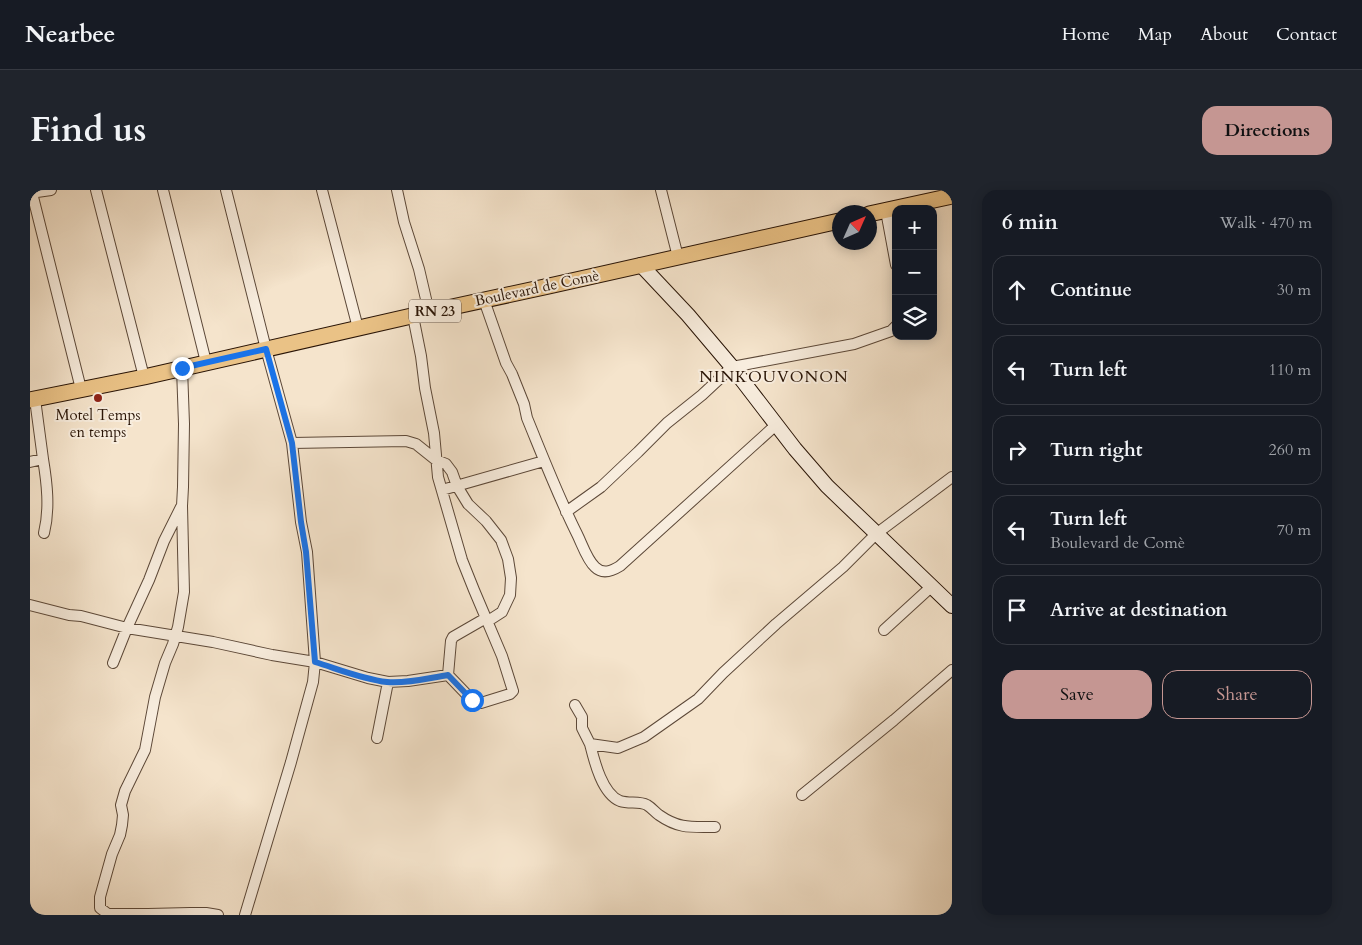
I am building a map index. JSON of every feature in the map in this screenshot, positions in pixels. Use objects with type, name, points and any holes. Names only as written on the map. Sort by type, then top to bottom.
[{"type":"main road","points":[[877,213],[952,196]]},
{"type":"main road","name":"Boulevard de Comè","points":[[32,399],[144,377],[832,223]]},
{"type":"street","points":[[51,190],[31,193],[81,389]]},
{"type":"street","points":[[96,190],[144,377]]},
{"type":"street","points":[[163,190],[206,362]]},
{"type":"street","points":[[226,190],[292,443],[306,552],[315,662],[313,682],[291,762],[245,915]]},
{"type":"street","points":[[322,190],[358,328]]},
{"type":"street","points":[[397,190],[429,312]]},
{"type":"street","points":[[661,190],[678,257]]},
{"type":"street","points":[[886,211],[893,250]]},
{"type":"street","points":[[640,265],[688,315],[827,486],[952,606]]},
{"type":"street","points":[[484,300],[506,363],[524,404],[527,418],[566,512],[586,553],[596,568],[604,572],[611,571],[620,566],[777,424]]},
{"type":"street","points":[[292,443],[406,441],[416,444],[436,460],[446,464],[468,504],[486,521],[501,540],[508,559],[511,578],[510,595],[502,612],[487,620],[453,637],[451,640],[448,675],[476,703],[512,693],[502,656],[487,620],[474,590],[462,560],[438,477],[436,460],[434,433],[412,316]]},
{"type":"street","points":[[566,512],[601,486],[667,423],[702,395],[732,367],[854,344],[892,330]]},
{"type":"street","points":[[182,368],[184,592],[175,636],[158,685],[145,750],[125,792],[121,805],[122,824],[120,835],[112,854],[100,897],[100,908],[108,914],[190,912],[218,915]]},
{"type":"street","points":[[32,399],[47,485],[44,533]]},
{"type":"street","points":[[30,462],[43,459]]},
{"type":"street","points":[[442,490],[544,461]]},
{"type":"street","points":[[590,744],[618,748],[644,738],[698,699],[769,630],[843,568],[876,534],[952,477]]},
{"type":"street","points":[[113,664],[164,541],[182,506]]},
{"type":"street","points":[[884,630],[931,586]]},
{"type":"street","points":[[30,605],[127,628],[213,642],[315,662],[388,682],[448,675]]},
{"type":"street","points":[[802,795],[952,670]]},
{"type":"street","points":[[377,738],[388,682]]},
{"type":"street","points":[[575,705],[582,718],[582,728],[590,744],[600,774],[607,789],[615,797],[632,803],[644,804],[681,827],[715,827]]},
{"type":"place","name":"Motel Temps en temps","points":[[98,398]]},
{"type":"district","name":"NINKOUVONON","points":[[774,377]]},
{"type":"route","points":[[182,368],[266,349],[292,443],[312,609],[315,662],[388,682],[448,675],[472,700]]}]
